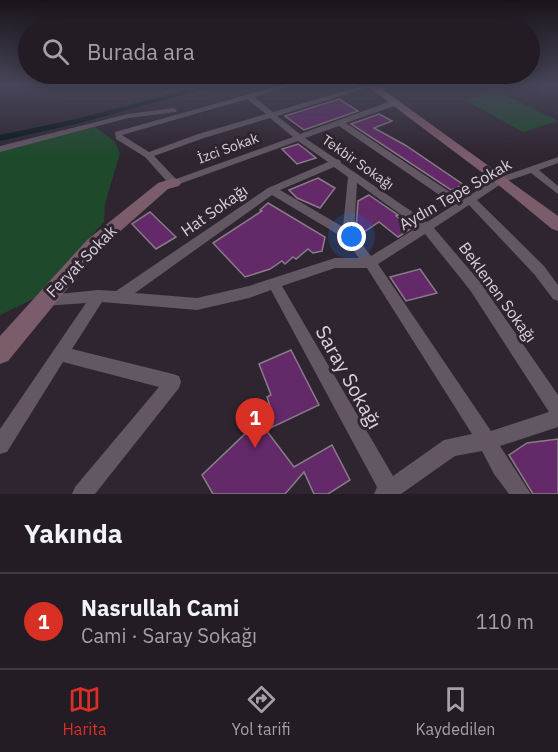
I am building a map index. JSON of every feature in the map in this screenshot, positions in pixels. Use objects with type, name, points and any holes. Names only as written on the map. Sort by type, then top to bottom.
[{"type":"street","points":[[0,149],[128,116],[183,109]]},
{"type":"street","points":[[174,183],[148,155],[124,141],[118,134],[197,109]]},
{"type":"street","name":"Tekbir Sokağı","points":[[263,109],[298,137],[337,162],[426,227]]},
{"type":"street","points":[[148,155],[291,109]]},
{"type":"street","name":"İzci Sokak","points":[[174,183],[379,109]]},
{"type":"street","points":[[407,109],[558,225]]},
{"type":"street","points":[[340,123],[465,202],[539,270],[558,295]]},
{"type":"street","name":"Aydın Tepe Sokak","points":[[370,263],[501,180],[558,160]]},
{"type":"street","name":"Hat Sokağı","points":[[117,298],[272,190],[337,162]]},
{"type":"street","points":[[531,168],[558,190]]},
{"type":"street","points":[[348,235],[353,174]]},
{"type":"street","name":"Feryat Sokak","points":[[0,353],[43,300],[93,245],[163,186],[174,183]]},
{"type":"street","points":[[272,190],[348,235],[370,263],[487,441],[501,467],[521,494]]},
{"type":"street","name":"Beklenen Sokağı","points":[[426,227],[475,286],[558,410]]},
{"type":"street","points":[[43,300],[98,296],[197,304],[274,284],[335,263],[370,263]]},
{"type":"street","name":"Saray Sokağı","points":[[274,284],[387,492]]},
{"type":"street","points":[[0,445],[98,296]]},
{"type":"street","points":[[61,354],[173,382],[82,494]]},
{"type":"street","points":[[387,492],[451,447],[487,441],[558,418]]},
{"type":"green space","points":[[481,109],[534,109],[558,121],[523,132]]},
{"type":"green space","points":[[95,127],[115,142],[120,153],[105,204],[104,222],[35,298],[0,315],[0,150]]},
{"type":"building","points":[[307,109],[355,109],[358,111],[304,130],[285,116]]},
{"type":"building","points":[[379,114],[392,121],[374,128],[405,145],[464,185],[451,190],[351,124]]},
{"type":"building","points":[[298,144],[316,158],[297,164],[282,149]]},
{"type":"building","points":[[318,178],[335,188],[320,208],[297,198],[289,190]]},
{"type":"building","points":[[369,195],[412,228],[398,237],[379,222],[361,234],[356,230],[358,201]]},
{"type":"building","points":[[268,203],[325,237],[322,251],[313,253],[308,249],[296,259],[293,257],[285,264],[282,261],[270,269],[245,277],[213,243],[262,211],[260,210]]},
{"type":"building","points":[[150,212],[176,237],[156,249],[132,224]]},
{"type":"building","points":[[420,269],[437,293],[406,301],[390,277]]},
{"type":"building","points":[[291,350],[319,405],[266,430],[294,467],[332,445],[350,480],[328,494],[314,494],[304,472],[285,494],[213,494],[202,475],[271,409],[267,397],[271,395],[259,364]]},
{"type":"building","points":[[558,439],[558,494],[533,494],[509,455],[527,443]]},
{"type":"waterway","points":[[0,138],[123,109]]},
{"type":"place","name":"Nasrullah Cami","points":[[255,448]]}]
